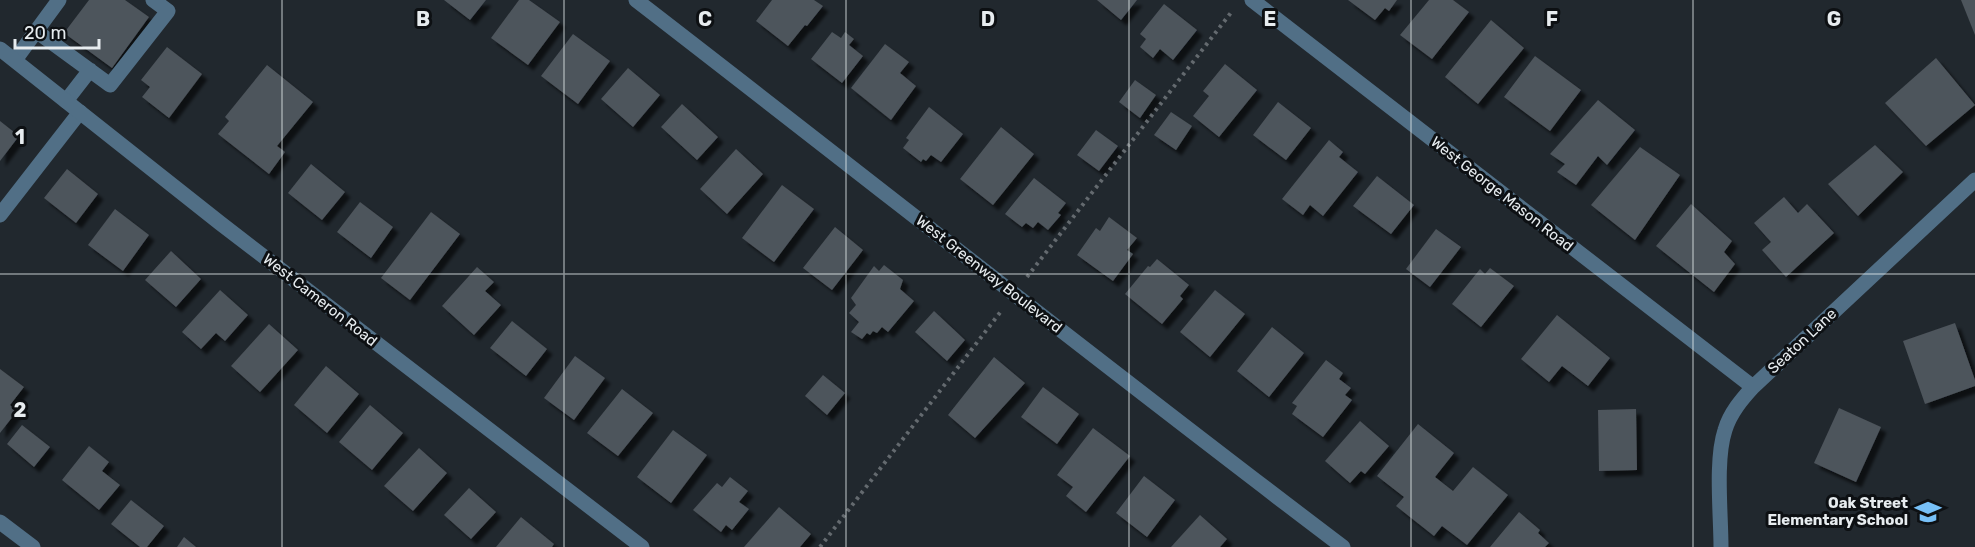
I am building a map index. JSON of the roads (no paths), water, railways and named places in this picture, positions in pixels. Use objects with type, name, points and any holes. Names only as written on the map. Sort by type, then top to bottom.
[{"type":"street","points":[[15,60],[60,0]]},
{"type":"street","points":[[36,31],[110,85],[168,11],[153,0]]},
{"type":"street","name":"West Greenway Boulevard","points":[[636,0],[1342,547]]},
{"type":"street","name":"West George Mason Road","points":[[1252,0],[1753,387]]},
{"type":"street","name":"West Cameron Road","points":[[0,49],[220,223],[642,547]]},
{"type":"street","points":[[66,102],[90,70]]},
{"type":"street","points":[[0,215],[80,112]]},
{"type":"street","name":"Seaton Lane","points":[[1721,547],[1720,453],[1725,428],[1740,402],[1753,387],[1975,180]]},
{"type":"street","points":[[0,522],[33,547]]},
{"type":"place","name":"Oak Street Elementary School","points":[[1928,512]]}]
